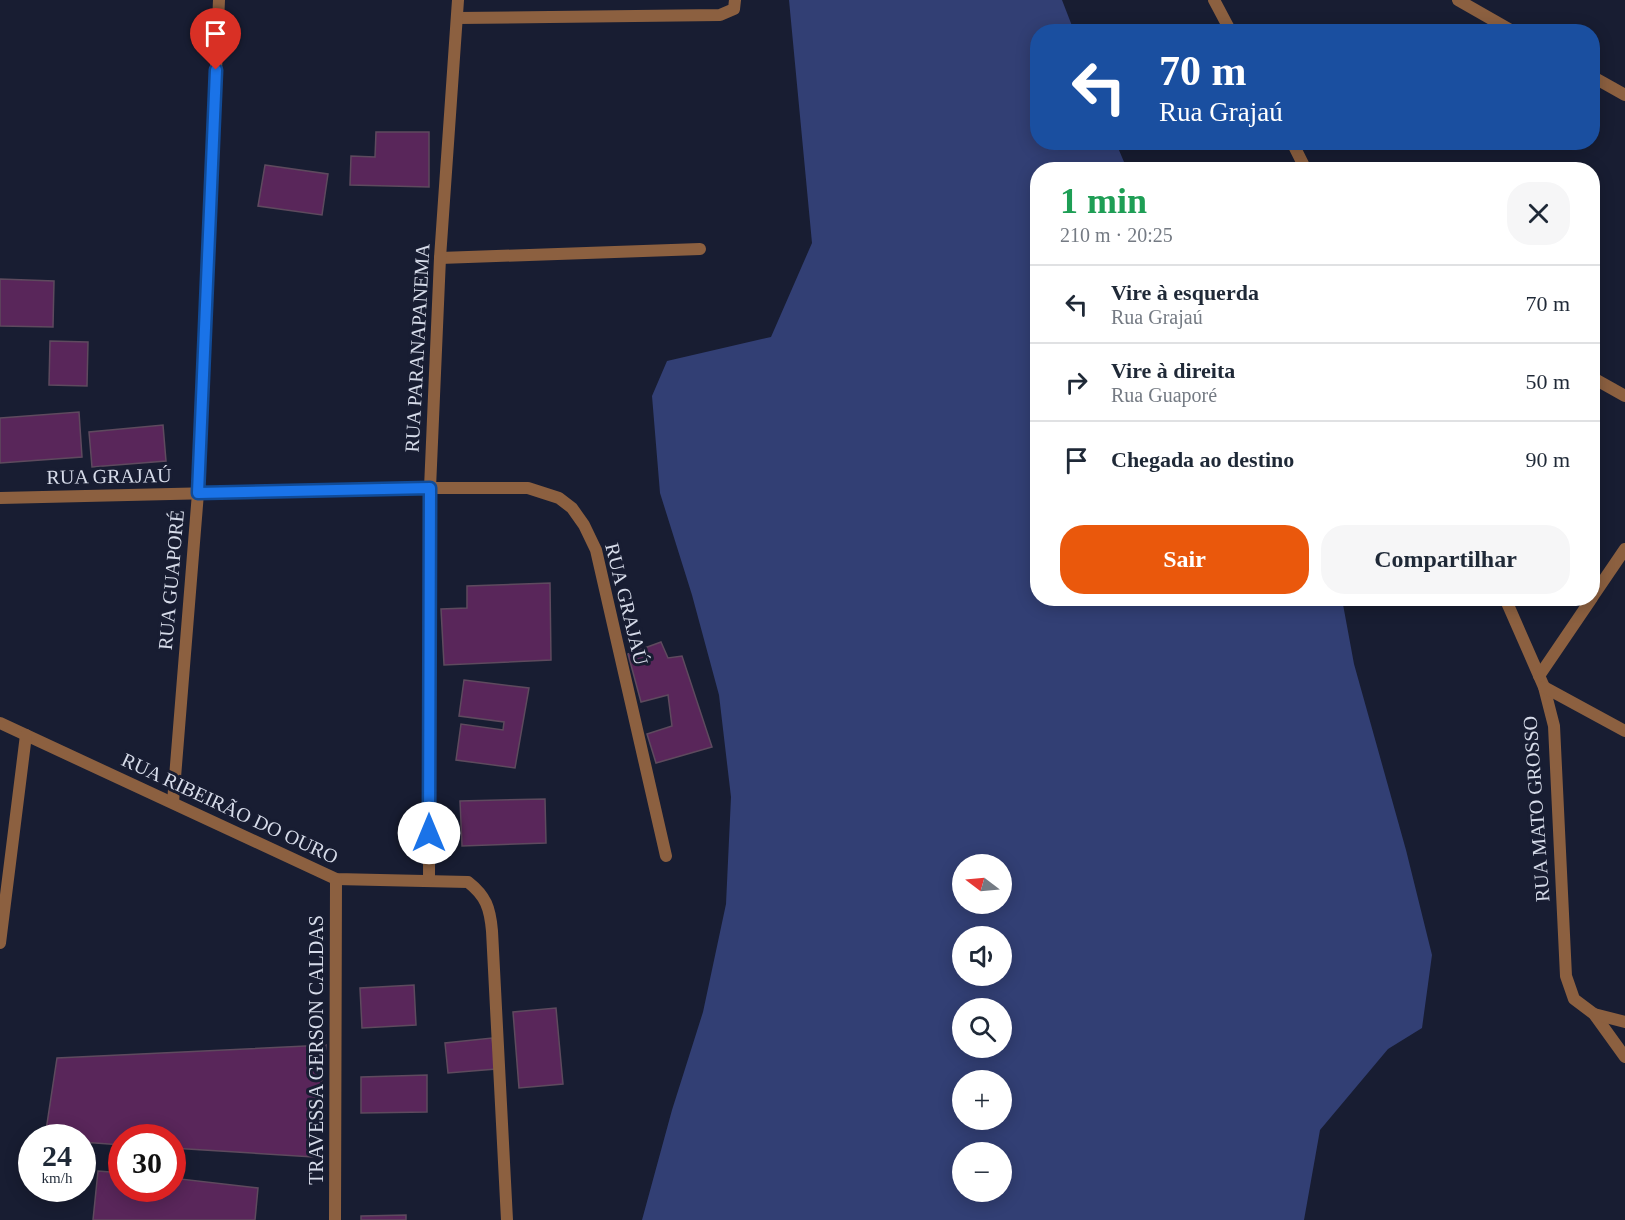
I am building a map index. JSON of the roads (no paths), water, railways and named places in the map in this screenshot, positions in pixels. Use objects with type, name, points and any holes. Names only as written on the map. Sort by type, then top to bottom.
[{"type":"street","name":"RUA GUAPORÉ","points":[[172,802],[198,493],[219,0]]},
{"type":"street","name":"RUA PARANAPANEMA","points":[[429,879],[430,488],[440,258],[458,0]]},
{"type":"street","points":[[457,18],[720,15],[734,9],[735,0]]},
{"type":"street","points":[[1214,0],[1227,24]]},
{"type":"street","points":[[1466,2],[1501,24]]},
{"type":"street","points":[[1600,81],[1625,95]]},
{"type":"street","points":[[440,258],[700,249]]},
{"type":"street","points":[[1600,382],[1625,396]]},
{"type":"street","name":"RUA GRAJAÚ","points":[[0,498],[430,488],[528,488],[544,491],[560,498],[584,525],[596,550],[666,856]]},
{"type":"street","points":[[1600,585],[1625,549]]},
{"type":"street","name":"RUA MATO GROSSO","points":[[1509,606],[1542,682],[1554,726],[1566,976],[1574,999],[1594,1014],[1625,1057]]},
{"type":"street","points":[[1587,606],[1542,682],[1625,731]]},
{"type":"street","name":"RUA RIBEIRÃO DO OURO","points":[[0,723],[336,879],[429,879],[468,882],[482,893],[490,908],[492,931],[507,1220]]},
{"type":"street","points":[[0,944],[26,735]]},
{"type":"street","name":"TRAVESSA GERSON CALDAS","points":[[335,1220],[336,879]]},
{"type":"street","points":[[1594,1014],[1625,1022]]}]
